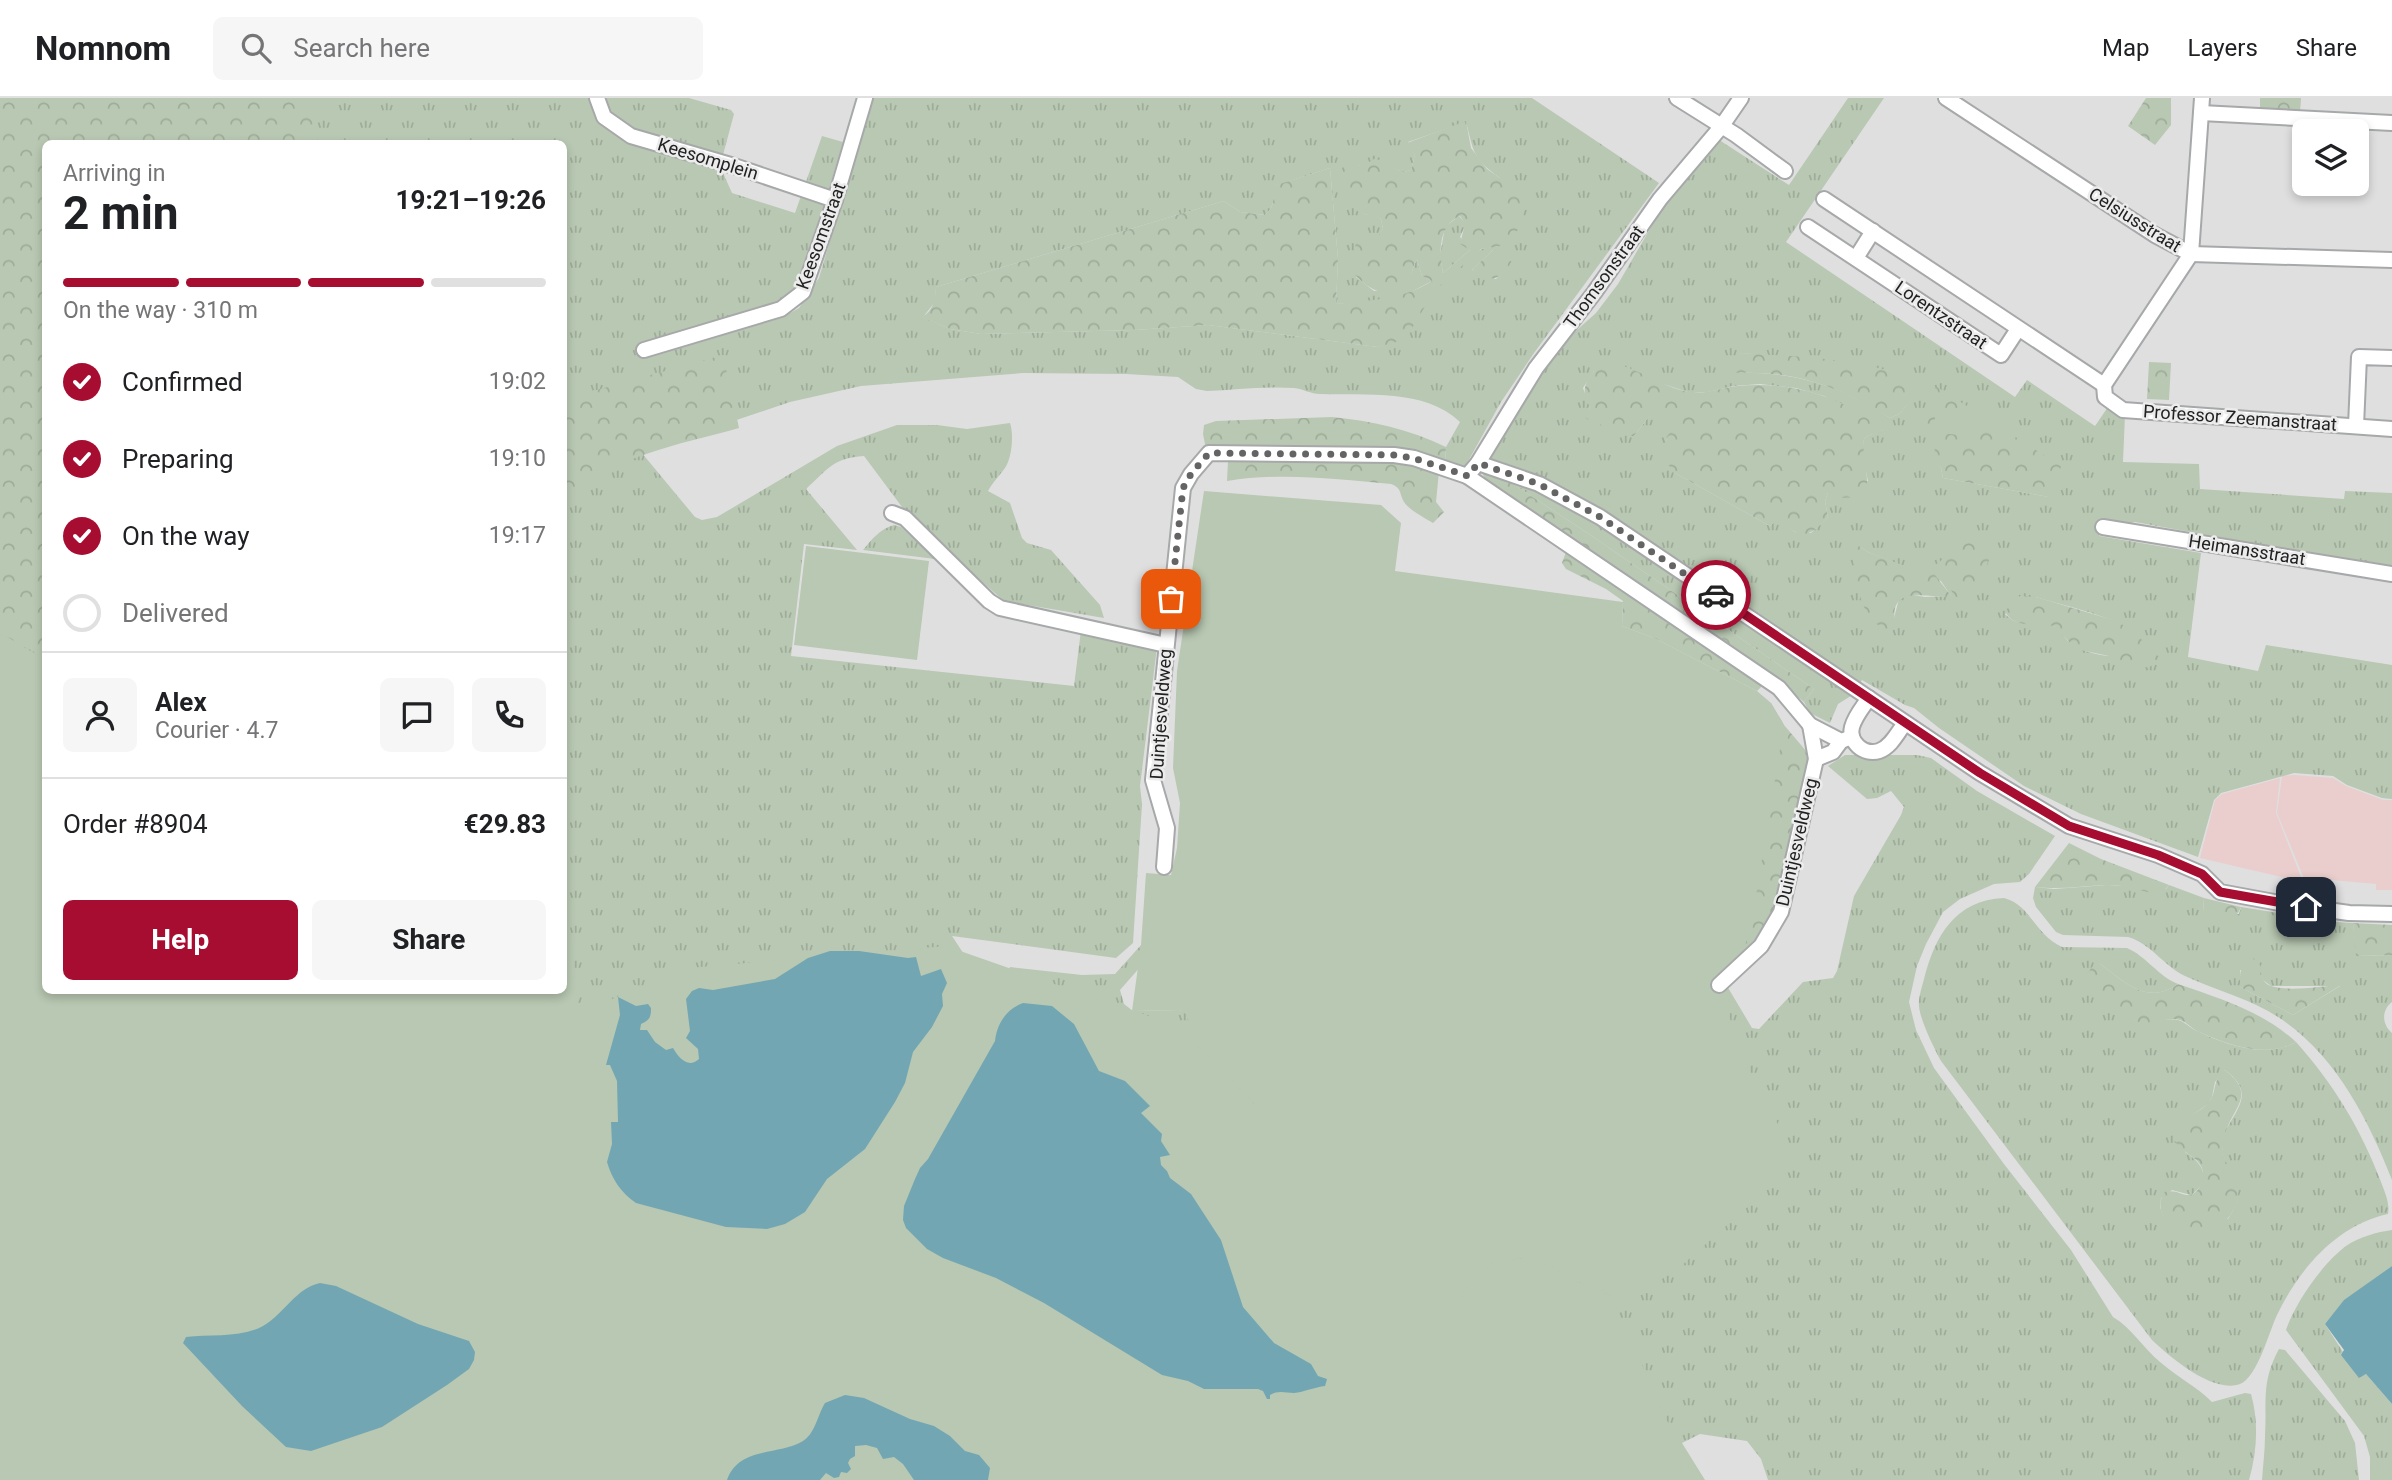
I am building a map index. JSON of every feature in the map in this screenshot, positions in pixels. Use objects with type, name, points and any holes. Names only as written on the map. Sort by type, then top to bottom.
[{"type":"street","name":"Keesomplein","points":[[597,98],[604,117],[631,136],[734,166],[835,200]]},
{"type":"street","name":"Keesomstraat","points":[[644,350],[781,310],[803,292],[835,200],[865,98]]},
{"type":"street","points":[[1677,98],[1785,171]]},
{"type":"street","name":"Thomsonstraat","points":[[1478,463],[1536,368],[1594,293],[1660,200],[1721,127],[1741,98]]},
{"type":"street","name":"Celsiusstraat","points":[[1947,98],[2155,235],[2191,254],[2392,260]]},
{"type":"street","points":[[2104,385],[2191,254],[2202,98]]},
{"type":"street","points":[[2201,113],[2392,123]]},
{"type":"street","name":"Lorentzstraat","points":[[1824,200],[2104,385],[2105,397],[2123,411]]},
{"type":"street","name":"Lorentzstraat","points":[[1808,227],[2001,355],[2018,329]]},
{"type":"street","points":[[1856,258],[1873,231]]},
{"type":"street","name":"Professor Zeemanstraat","points":[[2356,426],[2359,357],[2392,358]]},
{"type":"street","name":"Professor Zeemanstraat","points":[[2123,411],[2392,429]]},
{"type":"street","name":"Duintjesveldweg","points":[[1164,867],[1167,828],[1153,780],[1183,488],[1209,453],[1394,455],[1413,458],[1468,476],[1779,688],[1810,724],[1870,752],[1880,751],[1888,746],[1905,723]]},
{"type":"street","points":[[1468,476],[1478,463],[1539,484],[1600,517],[1980,773],[2069,826],[2158,855],[2202,874],[2220,892],[2336,911],[2392,914]]},
{"type":"street","points":[[892,513],[905,518],[989,601],[1000,607],[1166,645]]},
{"type":"street","name":"Heimansstraat","points":[[2103,527],[2392,575]]},
{"type":"street","points":[[1847,739],[1869,698]]},
{"type":"street","name":"Duintjesveldweg","points":[[1719,985],[1761,947],[1782,912],[1816,759],[1810,724]]},
{"type":"street","name":"Duintjesveldweg","points":[[1816,759],[1833,752],[1847,739]]},
{"type":"shaded area","points":[[2282,776],[2333,778],[2383,800],[2392,800],[2392,890],[2376,890],[2376,884],[2321,879],[2320,884],[2305,881],[2277,813]]},
{"type":"shaded area","points":[[2280,778],[2276,813],[2303,882],[2200,858],[2215,800],[2222,794]]},
{"type":"green space","points":[[0,98],[689,98],[731,110],[734,114],[720,166],[732,193],[795,213],[822,136],[843,142],[802,279],[795,292],[781,304],[647,341],[648,354],[679,348],[783,317],[799,308],[819,278],[872,98],[1532,98],[1659,183],[1534,353],[1462,468],[1445,462],[1446,447],[1460,422],[1446,411],[1430,404],[1394,396],[1317,394],[1283,388],[1207,391],[1196,389],[1178,377],[1126,374],[1023,373],[861,386],[790,402],[641,452],[695,517],[702,520],[717,517],[837,446],[897,425],[937,425],[967,429],[1010,423],[1011,452],[1005,468],[988,491],[1010,503],[1022,538],[1027,543],[1051,550],[1100,605],[1104,618],[1004,601],[911,519],[864,456],[854,457],[832,466],[806,489],[857,550],[804,544],[791,656],[1074,686],[1081,630],[1157,647],[1140,786],[1142,804],[1133,943],[1116,958],[952,936],[975,971],[1002,989],[1010,967],[1082,975],[1115,974],[1141,945],[1727,986],[1752,1028],[1759,1029],[1803,982],[1833,978],[1837,971],[1854,896],[1904,807],[1891,791],[1877,798],[1867,799],[1828,766],[1845,755],[1917,755],[1931,758],[1977,791],[2055,836],[2029,874],[2020,882],[1994,884],[1960,899],[1943,912],[1917,966],[1909,1002],[1916,1030],[1934,1068],[2071,1250],[2113,1317],[2160,1362],[2212,1402],[2245,1393],[2251,1394],[2256,1437],[2249,1480],[1768,1480],[1761,1459],[1747,1441],[1700,1434],[1682,1443],[1705,1480],[1536,1480],[58,994],[567,994],[567,140],[42,140],[42,751],[0,728]],"holes":[[[1466,122],[1479,159],[1500,178],[1501,246],[1482,249],[1462,263],[1434,290],[1407,331],[1378,347],[1208,325],[1135,330],[981,334],[950,329],[923,317],[935,302],[936,287],[1224,201],[1240,212],[1265,215],[1272,205],[1274,186],[1330,168],[1338,259],[1336,304],[1386,300],[1407,294],[1432,281],[1422,276],[1417,260],[1408,280],[1395,287],[1374,291],[1356,277],[1383,229],[1381,219],[1376,215],[1363,214],[1357,165],[1363,167],[1377,161],[1397,170],[1411,170],[1415,155],[1408,142]],[[1493,250],[1512,262],[1496,279],[1472,270]],[[1149,957],[1186,1013],[1179,1010],[1133,1011],[1124,1004],[1120,990]]]},
{"type":"green space","points":[[0,98],[307,98],[318,140],[42,140],[42,656],[0,633]]},
{"type":"green space","points":[[1848,98],[1884,98],[1786,242],[2015,397],[2027,380],[2095,426],[2110,404],[2125,415],[2123,462],[2199,464],[2200,489],[2344,499],[2345,491],[2392,493],[2392,568],[2135,522],[2100,530],[2099,536],[2201,553],[2188,657],[2258,671],[2266,645],[2392,665],[2392,799],[2347,785],[2333,776],[2294,773],[2221,793],[2214,800],[2198,857],[2081,814],[2024,786],[1914,708],[1862,680],[1854,694],[1838,704],[1830,723],[1810,713],[1804,702],[1814,689],[1484,465],[1534,378],[1569,337],[1596,313],[1618,284],[1672,191],[1713,136],[1789,185]],"holes":[[[1741,353],[1845,362],[1889,371],[1925,384],[1899,414],[1890,418],[1853,397],[1815,382],[1776,375],[1733,373]],[[1594,371],[1666,385],[1691,393],[1760,384],[1796,388],[1824,396],[1883,431],[1864,439],[1862,452],[1868,481],[1828,493],[1825,501],[1828,517],[1811,533],[1795,532],[1776,520],[1770,526],[1675,473],[1666,440],[1673,426],[1656,411],[1634,436],[1586,417],[1590,407],[1583,388]],[[1935,443],[2049,497],[1943,478],[1941,468],[1935,463]],[[1859,546],[1941,581],[1951,596],[1925,597],[1907,594],[1899,599],[1894,618]],[[2036,597],[2104,617],[2135,635],[2109,656],[2087,652],[2077,647],[2052,625],[2023,623],[2005,614]]]},
{"type":"green space","points":[[2146,98],[2171,98],[2171,125],[2155,145],[2128,126]]},
{"type":"green space","points":[[2260,98],[2301,98],[2300,113],[2260,111]]},
{"type":"green space","points":[[1466,121],[1471,148],[1487,169],[1514,188],[1522,202],[1524,219],[1519,229],[1501,246],[1481,249],[1435,290],[1412,328],[1396,342],[1378,347],[1208,325],[1135,330],[981,334],[950,329],[922,317],[933,304],[936,287],[1224,201],[1240,212],[1265,215],[1274,198],[1273,186],[1330,168],[1338,259],[1336,304],[1408,293],[1432,281],[1422,276],[1417,260],[1408,280],[1393,292],[1369,287],[1349,268],[1357,240],[1363,237],[1373,244],[1383,229],[1379,217],[1355,209],[1337,181],[1344,164],[1354,160],[1357,165],[1363,166],[1374,159],[1401,171],[1411,170],[1415,155],[1407,143]],"holes":[[[1460,216],[1465,224],[1460,244],[1470,250],[1443,273],[1441,248],[1444,233],[1453,220]]]},
{"type":"green space","points":[[1459,216],[1466,224],[1460,237],[1470,250],[1443,273],[1440,255],[1445,227]]},
{"type":"green space","points":[[1493,250],[1499,250],[1512,262],[1502,273],[1491,278],[1472,270]]},
{"type":"green space","points":[[1741,353],[1858,364],[1904,375],[1926,384],[1899,414],[1890,418],[1852,397],[1815,382],[1776,374],[1733,373],[1730,371]]},
{"type":"green space","points":[[723,355],[739,428],[624,462],[583,485],[567,498],[567,398]]},
{"type":"green space","points":[[1603,362],[1625,367],[1679,390],[1702,392],[1738,386],[1777,386],[1816,394],[1852,409],[1884,432],[1869,435],[1864,439],[1867,485],[1863,497],[1837,498],[1828,493],[1825,501],[1828,517],[1809,533],[1793,531],[1776,521],[1770,526],[1675,473],[1664,451],[1672,426],[1656,412],[1634,436],[1587,419],[1585,417],[1590,407],[1585,394],[1586,383]]},
{"type":"green space","points":[[2149,362],[2171,363],[2169,400],[2147,399]]},
{"type":"green space","points":[[1937,387],[2061,466],[2049,497],[1943,478],[1941,468],[1934,463],[1935,443],[1924,434],[1930,390]]},
{"type":"green space","points":[[1936,411],[1978,416],[1975,437],[1933,432]]},
{"type":"green space","points":[[1332,417],[1418,435],[1446,447],[1445,462],[1426,454],[1404,450],[1206,449],[1203,434],[1204,425],[1216,421]]},
{"type":"green space","points":[[1394,460],[1439,471],[1436,502],[1444,512],[1433,523],[1410,508],[1404,502],[1399,489],[1391,484],[1288,477],[1227,481],[1228,461]]},
{"type":"green space","points":[[1484,465],[1814,689],[1804,702],[1723,641],[1488,483],[1482,473]]},
{"type":"green space","points":[[1204,491],[1381,505],[1401,523],[1395,571],[1623,602],[1622,626],[1654,638],[1757,691],[1771,703],[1784,725],[1750,933],[1727,986],[1732,1038],[1798,1162],[1680,1267],[1650,1287],[1629,1294],[1574,1281],[1615,1297],[1622,1324],[1666,1419],[1704,1480],[0,1480],[0,634],[42,657],[42,994],[567,994],[567,897],[578,1005],[600,1005],[619,996],[620,981],[646,988],[666,970],[946,946],[1132,1011],[1141,945],[1146,873],[1171,875],[1177,848],[1180,803],[1173,768],[1177,671]],"holes":[[[1179,1010],[1186,1014],[1196,1040],[1263,1113],[1179,1027],[1135,1011]],[[1516,1252],[1539,1256],[1568,1277],[1530,1256],[1508,1261],[1449,1308],[1446,1306],[1496,1260]]]},
{"type":"green space","points":[[894,525],[901,527],[935,559],[863,550],[880,532]]},
{"type":"green space","points":[[1962,536],[1994,543],[1975,602],[1960,603],[1934,566],[1943,559],[1939,545]]},
{"type":"green space","points":[[806,546],[929,561],[917,660],[794,645]]},
{"type":"green space","points":[[1859,546],[1923,573],[1932,571],[1952,597],[1919,595],[1902,599],[1894,613],[1896,627],[1890,630],[1880,626],[1872,619],[1861,600],[1852,555],[1852,551]]},
{"type":"green space","points":[[1567,549],[1764,684],[1757,691],[1654,638],[1622,626],[1623,601],[1606,589],[1566,569],[1562,563]]},
{"type":"green space","points":[[2020,596],[2036,597],[2113,620],[2131,629],[2160,658],[2159,662],[2149,667],[2137,668],[2119,665],[2109,656],[2076,649],[2054,626],[2014,621],[2005,611]]},
{"type":"green space","points":[[1771,703],[1784,725],[1807,752],[1810,763],[1803,781],[1778,910],[1740,964],[1349,868]]},
{"type":"green space","points":[[2069,843],[2101,859],[2169,885],[2161,894],[2114,885],[2035,887]]},
{"type":"green space","points":[[2107,885],[2130,886],[2154,893],[2166,889],[2169,885],[2204,898],[2203,912],[2239,914],[2241,907],[2353,923],[2357,956],[2392,955],[2392,1002],[2386,1009],[2384,1018],[2392,1033],[2392,1180],[2358,1108],[2328,1063],[2310,1043],[2268,1011],[2185,976],[2136,940],[2128,937],[2063,935],[2056,932],[2036,907],[2033,898],[2035,887],[2054,889]],"holes":[[[2240,970],[2260,972],[2263,980],[2271,986],[2340,986],[2293,1015],[2240,987]]]},
{"type":"green space","points":[[2004,898],[2021,907],[2045,935],[2062,947],[2127,948],[2178,984],[2156,993],[2146,992],[2127,984],[2099,963],[2134,1020],[2178,1020],[2208,1036],[2259,1050],[2284,1047],[2296,1042],[2322,1074],[2356,1126],[2384,1190],[2388,1214],[2352,1228],[2322,1251],[2308,1266],[2296,1281],[2277,1315],[2252,1373],[2240,1384],[2229,1386],[2205,1379],[2181,1364],[2152,1340],[1941,1061],[1920,1012],[1920,993],[1934,948],[1941,935],[1960,913],[1987,900]],"holes":[[[2225,1070],[2237,1081],[2241,1101],[2223,1141],[2223,1153],[2238,1191],[2228,1219],[2163,1216],[2161,1198],[2172,1190],[2191,1195],[2204,1178],[2201,1166],[2185,1152],[2181,1123],[2208,1104],[2215,1082]]]},
{"type":"green space","points":[[2204,898],[2241,907],[2234,916],[2219,919],[2203,912]]},
{"type":"green space","points":[[2353,923],[2392,925],[2392,955],[2356,956]]},
{"type":"green space","points":[[2251,958],[2256,959],[2263,978],[2271,986],[2296,989],[2341,985],[2293,1015],[2240,987],[2241,970]]},
{"type":"green space","points":[[2099,963],[2136,989],[2156,993],[2178,984],[2225,1001],[2269,1022],[2296,1042],[2284,1047],[2260,1050],[2211,1037],[2180,1020],[2138,1022],[2088,981],[2087,974]]},
{"type":"green space","points":[[2225,1070],[2235,1079],[2241,1095],[2228,1125],[2223,1148],[2225,1159],[2237,1184],[2238,1198],[2231,1214],[2222,1224],[2199,1233],[2182,1233],[2165,1220],[2160,1206],[2161,1199],[2164,1192],[2187,1195],[2194,1193],[2200,1186],[2203,1174],[2201,1166],[2174,1139],[2175,1131],[2181,1122],[2208,1103],[2218,1078]]},
{"type":"green space","points":[[2392,1230],[2392,1266],[2345,1300],[2325,1324],[2359,1377],[2366,1374],[2392,1404],[2392,1480],[2370,1480],[2370,1457],[2364,1436],[2286,1330],[2311,1284],[2337,1253],[2362,1238]]},
{"type":"green space","points":[[2279,1349],[2285,1350],[2345,1421],[2355,1443],[2359,1480],[2262,1480],[2267,1382]]},
{"type":"water","points":[[830,951],[916,957],[921,976],[941,969],[947,983],[942,994],[943,1006],[932,1027],[913,1052],[905,1083],[865,1149],[827,1179],[805,1212],[785,1224],[767,1229],[726,1227],[636,1203],[626,1195],[607,1162],[612,1144],[611,1122],[618,1122],[617,1081],[610,1065],[606,1065],[620,1015],[618,997],[636,1006],[648,1004],[651,1008],[650,1016],[641,1024],[640,1030],[647,1030],[655,1042],[666,1050],[673,1048],[681,1059],[691,1063],[699,1059],[698,1049],[686,1038],[690,1031],[686,999],[692,991],[775,979],[808,958]]},
{"type":"water","points":[[1023,1003],[1052,1006],[1074,1024],[1099,1071],[1125,1081],[1150,1106],[1141,1113],[1162,1134],[1161,1141],[1170,1155],[1160,1157],[1161,1165],[1170,1178],[1191,1194],[1221,1240],[1243,1307],[1274,1343],[1311,1364],[1318,1376],[1327,1379],[1325,1386],[1294,1393],[1276,1393],[1267,1399],[1263,1391],[1258,1389],[1204,1389],[1188,1381],[1162,1375],[1044,1303],[996,1278],[927,1249],[906,1228],[903,1220],[904,1206],[920,1168],[928,1159],[995,1041],[1003,1018]]},
{"type":"water","points":[[2392,1266],[2392,1404],[2366,1374],[2359,1378],[2341,1355],[2344,1350],[2325,1324],[2344,1300]]},
{"type":"water","points":[[320,1283],[336,1286],[418,1324],[469,1341],[475,1352],[474,1360],[469,1369],[382,1427],[311,1451],[286,1447],[242,1406],[183,1343],[186,1337],[254,1330],[271,1321],[304,1290]]},
{"type":"water","points":[[845,1395],[864,1398],[910,1419],[934,1426],[950,1436],[965,1451],[979,1455],[990,1468],[988,1480],[914,1480],[903,1464],[894,1457],[883,1459],[877,1448],[866,1445],[855,1446],[855,1456],[848,1463],[851,1469],[847,1473],[841,1472],[839,1477],[834,1478],[826,1473],[820,1480],[727,1480],[740,1462],[760,1453],[793,1446],[803,1441],[813,1429],[825,1403]]},
{"type":"way so far","points":[[1171,599],[1183,488],[1209,453],[1394,455],[1413,458],[1468,476],[1478,463],[1539,484],[1600,517],[1716,595]]},
{"type":"route","points":[[1716,595],[1980,773],[2069,826],[2158,855],[2202,874],[2220,892],[2306,907]]}]
